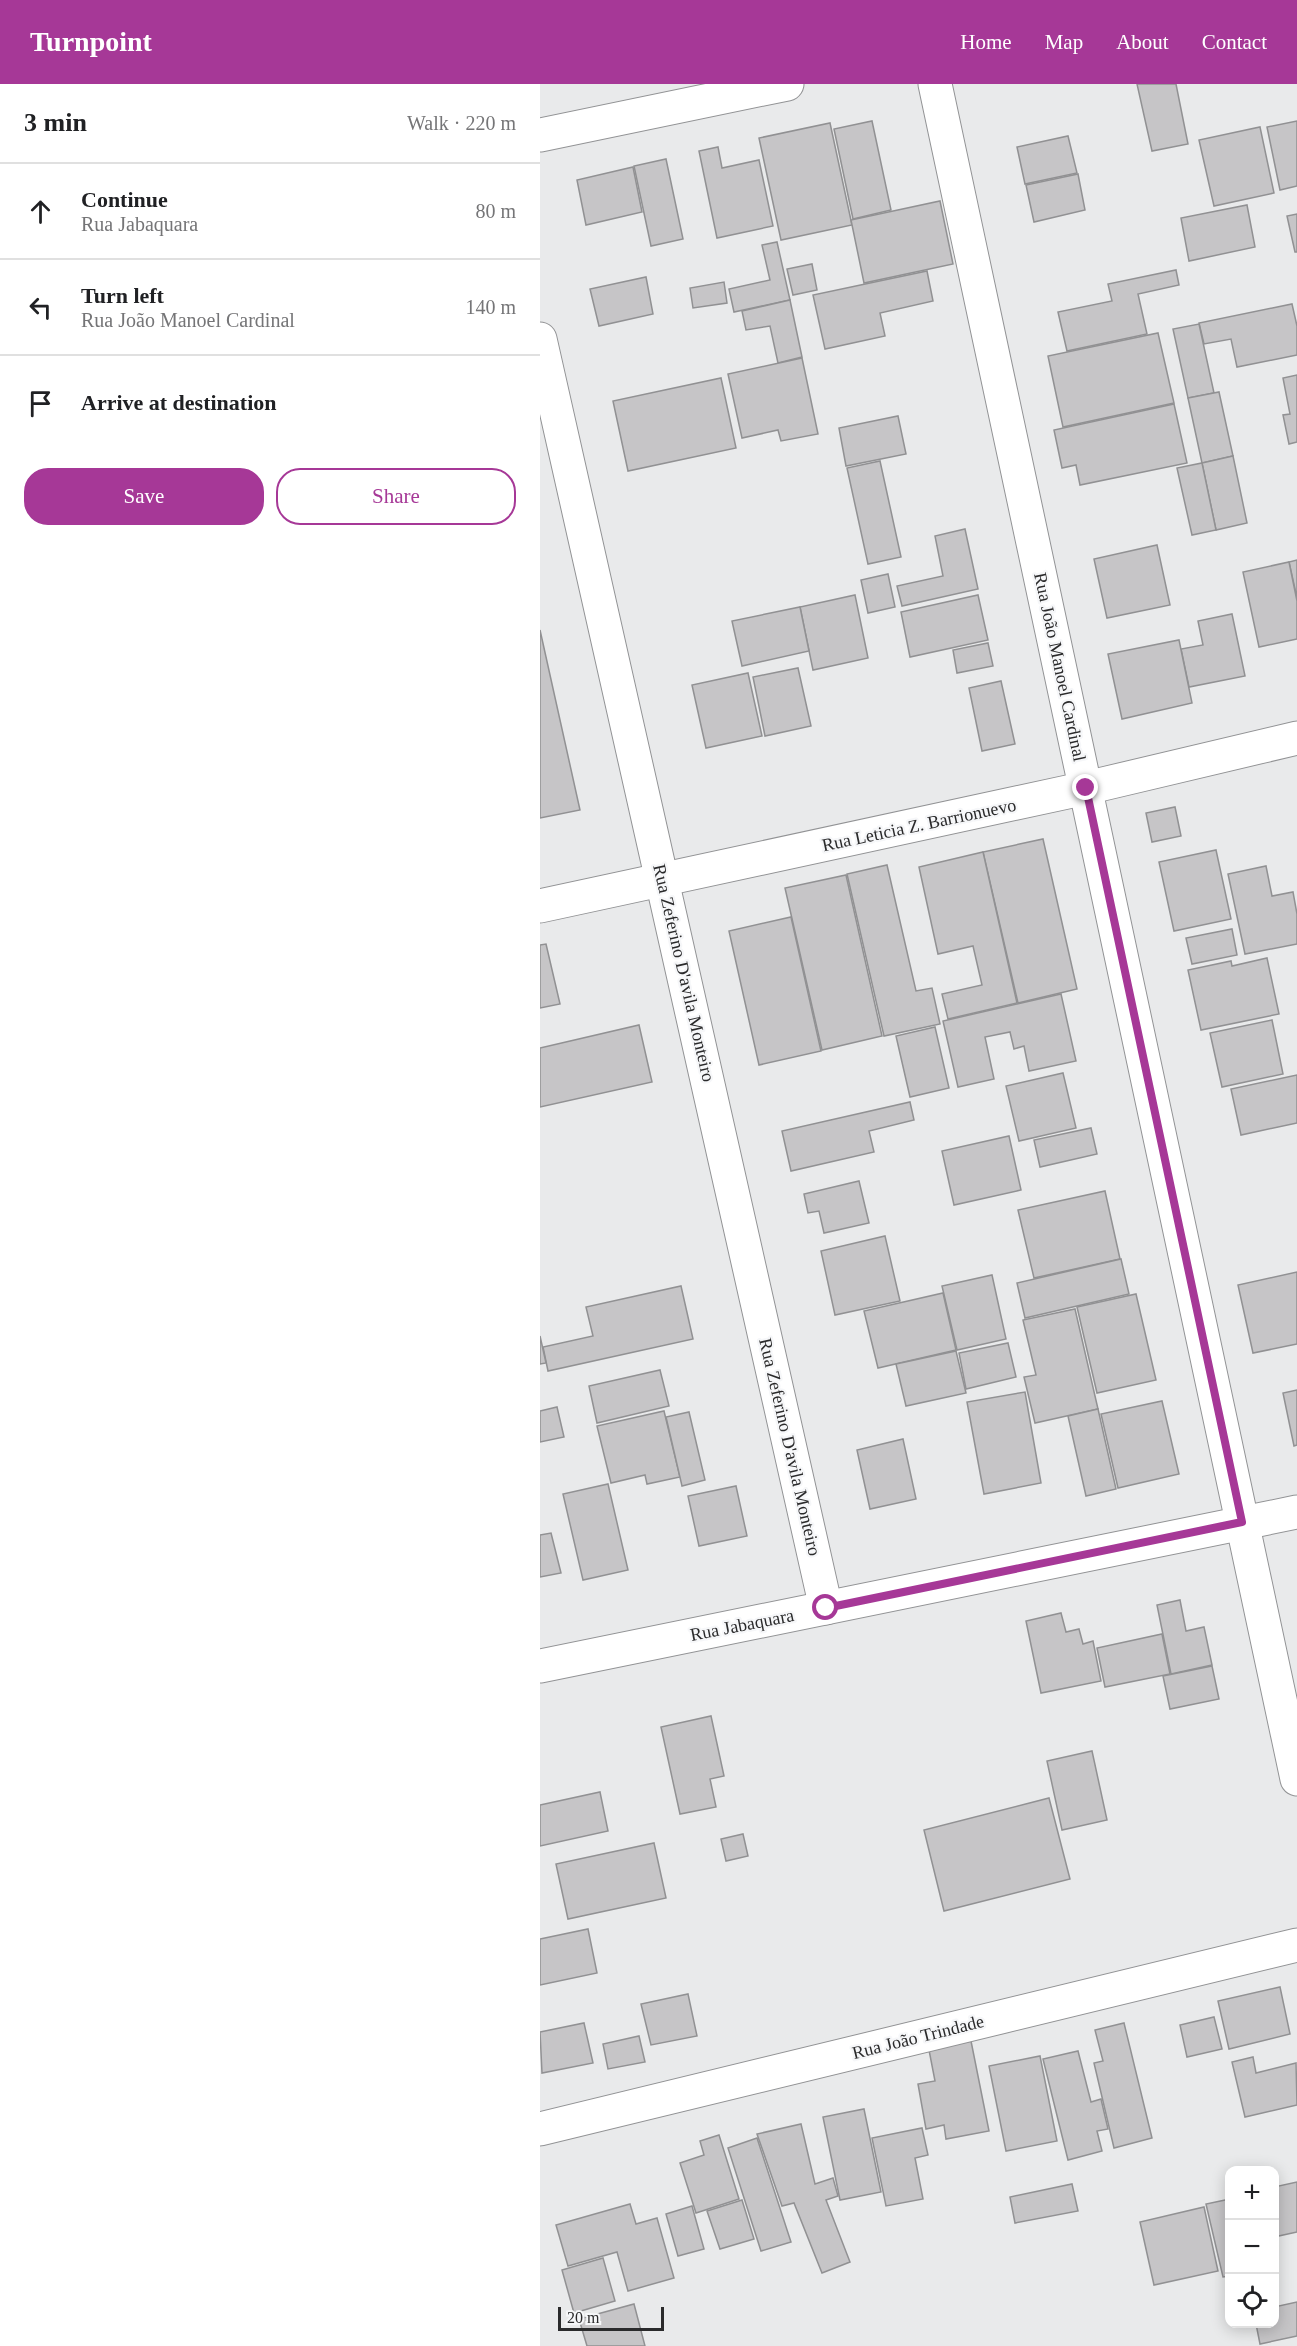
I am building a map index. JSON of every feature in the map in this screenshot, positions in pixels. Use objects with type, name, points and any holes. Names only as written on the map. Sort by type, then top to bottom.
[{"type":"street","points":[[540,135],[787,84]]},
{"type":"street","name":"Rua João Manoel Cardinal","points":[[935,84],[1297,1779]]},
{"type":"street","name":"Rua Zeferino D'avila Monteiro","points":[[540,339],[826,1608]]},
{"type":"street","name":"Rua Leticia Z. Barrionuevo","points":[[540,906],[1086,788],[1297,738]]},
{"type":"street","name":"Rua Jabaquara","points":[[540,1666],[1297,1512]]},
{"type":"street","name":"Rua João Trindade","points":[[540,2129],[1297,1945]]},
{"type":"building","points":[[1137,84],[1176,84],[1188,144],[1152,151]]},
{"type":"building","points":[[872,121],[891,210],[853,219],[834,129]]},
{"type":"building","points":[[1297,121],[1297,186],[1280,190],[1267,127]]},
{"type":"building","points":[[830,123],[852,225],[781,240],[759,138]]},
{"type":"building","points":[[1260,127],[1274,193],[1214,206],[1199,140]]},
{"type":"building","points":[[1068,136],[1077,173],[1025,184],[1017,147]]},
{"type":"building","points":[[718,147],[722,168],[759,160],[773,226],[717,238],[699,151]]},
{"type":"building","points":[[666,159],[683,239],[651,246],[634,166]]},
{"type":"building","points":[[633,167],[642,212],[586,225],[577,180]]},
{"type":"building","points":[[1078,174],[1085,210],[1034,222],[1026,185]]},
{"type":"building","points":[[940,201],[953,264],[864,283],[851,220]]},
{"type":"building","points":[[1247,205],[1255,247],[1189,261],[1181,218]]},
{"type":"building","points":[[1297,214],[1297,252],[1295,252],[1287,216]]},
{"type":"building","points":[[777,242],[790,300],[734,312],[729,289],[770,280],[762,245]]},
{"type":"building","points":[[812,264],[817,290],[793,295],[787,269]]},
{"type":"building","points":[[1176,270],[1179,285],[1138,294],[1147,334],[1067,351],[1058,312],[1112,301],[1108,284]]},
{"type":"building","points":[[927,271],[933,301],[880,313],[885,336],[825,349],[813,295]]},
{"type":"building","points":[[646,277],[653,314],[599,326],[590,289]]},
{"type":"building","points":[[724,282],[727,303],[693,308],[690,288]]},
{"type":"building","points":[[790,300],[802,357],[778,363],[770,326],[746,330],[742,311]]},
{"type":"building","points":[[1292,304],[1297,326],[1297,355],[1237,367],[1231,339],[1204,344],[1199,323]]},
{"type":"building","points":[[1199,324],[1214,393],[1188,398],[1173,329]]},
{"type":"building","points":[[1158,333],[1174,403],[1063,427],[1048,356]]},
{"type":"building","points":[[802,358],[818,434],[781,441],[778,430],[742,438],[728,374]]},
{"type":"building","points":[[1297,375],[1297,442],[1289,444],[1283,415],[1290,414],[1283,378]]},
{"type":"building","points":[[721,378],[736,448],[628,471],[613,401]]},
{"type":"building","points":[[1219,392],[1233,456],[1202,463],[1188,398]]},
{"type":"building","points":[[1174,404],[1187,463],[1080,485],[1076,465],[1062,468],[1054,430]]},
{"type":"building","points":[[898,416],[906,454],[846,466],[839,428]]},
{"type":"building","points":[[1233,456],[1247,523],[1216,530],[1202,463]]},
{"type":"building","points":[[880,461],[901,557],[868,564],[847,468]]},
{"type":"building","points":[[1202,463],[1216,530],[1192,535],[1177,468]]},
{"type":"building","points":[[965,529],[978,589],[902,606],[897,586],[943,576],[935,536]]},
{"type":"building","points":[[1157,545],[1170,605],[1107,618],[1094,559]]},
{"type":"building","points":[[1297,560],[1297,598],[1289,562]]},
{"type":"building","points":[[1289,562],[1297,601],[1297,639],[1259,647],[1243,572]]},
{"type":"building","points":[[888,574],[895,607],[868,613],[861,580]]},
{"type":"building","points":[[855,595],[868,658],[813,670],[800,607]]},
{"type":"building","points":[[978,595],[988,640],[910,657],[901,612]]},
{"type":"building","points":[[800,607],[809,651],[742,666],[732,621]]},
{"type":"building","points":[[1232,614],[1245,676],[1189,687],[1181,649],[1203,645],[1198,621]]},
{"type":"building","points":[[540,630],[580,810],[540,818]]},
{"type":"building","points":[[1179,640],[1192,703],[1122,719],[1108,654]]},
{"type":"building","points":[[988,643],[993,666],[957,673],[953,650]]},
{"type":"building","points":[[798,668],[811,726],[765,736],[753,677]]},
{"type":"building","points":[[748,673],[762,736],[706,748],[692,685]]},
{"type":"building","points":[[1001,681],[1015,744],[982,751],[969,688]]},
{"type":"building","points":[[1175,807],[1181,836],[1152,842],[1146,813]]},
{"type":"building","points":[[1043,839],[1077,989],[1018,1003],[983,852]]},
{"type":"building","points":[[1216,850],[1231,919],[1174,931],[1159,862]]},
{"type":"building","points":[[983,852],[1017,1003],[948,1019],[942,994],[982,985],[973,946],[938,954],[919,867]]},
{"type":"building","points":[[887,865],[916,991],[932,988],[940,1024],[884,1036],[847,874]]},
{"type":"building","points":[[1266,866],[1272,896],[1293,892],[1297,914],[1297,944],[1245,954],[1228,874]]},
{"type":"building","points":[[846,875],[882,1036],[822,1050],[785,888]]},
{"type":"building","points":[[791,917],[821,1051],[759,1065],[729,931]]},
{"type":"building","points":[[1232,929],[1237,955],[1192,964],[1186,938]]},
{"type":"building","points":[[546,944],[560,1004],[540,1008],[540,945]]},
{"type":"building","points":[[1267,958],[1279,1014],[1201,1030],[1188,970],[1231,961],[1232,966]]},
{"type":"building","points":[[1061,994],[1076,1061],[1029,1071],[1024,1046],[1014,1049],[1010,1032],[985,1037],[994,1079],[958,1087],[943,1021]]},
{"type":"building","points":[[1272,1020],[1283,1074],[1222,1087],[1210,1033]]},
{"type":"building","points":[[639,1025],[652,1082],[540,1107],[540,1048]]},
{"type":"building","points":[[935,1027],[949,1088],[910,1097],[896,1036]]},
{"type":"building","points":[[1063,1073],[1076,1128],[1019,1141],[1006,1086]]},
{"type":"building","points":[[1297,1075],[1297,1123],[1241,1135],[1231,1089]]},
{"type":"building","points":[[910,1102],[914,1120],[869,1131],[874,1152],[791,1171],[782,1131]]},
{"type":"building","points":[[1091,1128],[1097,1154],[1040,1167],[1034,1140]]},
{"type":"building","points":[[1009,1136],[1021,1190],[954,1205],[942,1151]]},
{"type":"building","points":[[859,1181],[869,1223],[824,1233],[819,1211],[808,1213],[804,1194]]},
{"type":"building","points":[[1105,1191],[1120,1259],[1034,1278],[1018,1210]]},
{"type":"building","points":[[885,1236],[900,1301],[835,1315],[821,1251]]},
{"type":"building","points":[[1121,1259],[1129,1294],[1025,1318],[1017,1283]]},
{"type":"building","points":[[1297,1272],[1297,1344],[1253,1353],[1238,1285]]},
{"type":"building","points":[[992,1275],[1006,1339],[957,1350],[942,1286]]},
{"type":"building","points":[[681,1286],[693,1339],[548,1371],[543,1347],[593,1336],[586,1307]]},
{"type":"building","points":[[943,1293],[956,1350],[878,1368],[864,1311]]},
{"type":"building","points":[[1136,1294],[1156,1380],[1097,1393],[1077,1307]]},
{"type":"building","points":[[1075,1309],[1098,1409],[1035,1423],[1024,1377],[1036,1375],[1023,1320]]},
{"type":"building","points":[[540,1336],[546,1363],[540,1364]]},
{"type":"building","points":[[1008,1343],[1016,1377],[966,1389],[959,1353]]},
{"type":"building","points":[[956,1351],[966,1393],[906,1406],[896,1364]]},
{"type":"building","points":[[660,1370],[669,1406],[597,1423],[589,1386]]},
{"type":"building","points":[[1297,1390],[1297,1445],[1294,1446],[1283,1393]]},
{"type":"building","points":[[1025,1392],[1041,1483],[984,1494],[967,1402]]},
{"type":"building","points":[[1162,1401],[1179,1474],[1118,1488],[1101,1414]]},
{"type":"building","points":[[557,1407],[564,1437],[540,1442],[540,1411]]},
{"type":"building","points":[[1098,1409],[1116,1489],[1086,1496],[1068,1416]]},
{"type":"building","points":[[664,1411],[680,1477],[647,1484],[645,1475],[611,1483],[597,1426]]},
{"type":"building","points":[[689,1412],[705,1480],[682,1486],[666,1417]]},
{"type":"building","points":[[903,1439],[916,1499],[870,1509],[857,1450]]},
{"type":"building","points":[[608,1484],[628,1570],[583,1580],[563,1494]]},
{"type":"building","points":[[736,1486],[747,1536],[699,1546],[688,1496]]},
{"type":"building","points":[[551,1533],[561,1573],[540,1577],[540,1535]]},
{"type":"building","points":[[1180,1600],[1186,1631],[1204,1627],[1212,1665],[1171,1674],[1157,1605]]},
{"type":"building","points":[[1061,1613],[1066,1632],[1079,1629],[1083,1644],[1093,1641],[1101,1681],[1041,1693],[1026,1621]]},
{"type":"building","points":[[1162,1634],[1170,1674],[1105,1687],[1097,1648]]},
{"type":"building","points":[[1212,1666],[1219,1699],[1170,1709],[1163,1676]]},
{"type":"building","points":[[711,1716],[724,1776],[710,1779],[716,1807],[680,1814],[661,1727]]},
{"type":"building","points":[[1092,1751],[1107,1820],[1062,1830],[1047,1761]]},
{"type":"building","points":[[600,1792],[608,1831],[540,1846],[540,1805]]},
{"type":"building","points":[[1049,1798],[1070,1879],[944,1911],[924,1830]]},
{"type":"building","points":[[743,1834],[748,1856],[726,1861],[721,1839]]},
{"type":"building","points":[[654,1843],[666,1898],[568,1919],[556,1864]]},
{"type":"building","points":[[588,1929],[597,1973],[540,1985],[540,1939]]},
{"type":"building","points":[[1280,1987],[1290,2034],[1229,2049],[1218,2001]]},
{"type":"building","points":[[688,1994],[697,2036],[651,2045],[641,2004]]},
{"type":"building","points":[[1214,2017],[1222,2049],[1187,2057],[1180,2025]]},
{"type":"building","points":[[584,2023],[593,2063],[542,2073],[540,2032]]},
{"type":"building","points":[[1124,2023],[1152,2138],[1114,2148],[1094,2063],[1103,2061],[1095,2030]]},
{"type":"building","points":[[639,2036],[645,2062],[608,2069],[603,2044]]},
{"type":"building","points":[[971,2041],[989,2131],[946,2139],[944,2125],[926,2129],[918,2084],[935,2081],[929,2050]]},
{"type":"building","points":[[1078,2051],[1091,2102],[1101,2099],[1108,2129],[1097,2131],[1102,2151],[1068,2160],[1043,2059]]},
{"type":"building","points":[[1040,2056],[1057,2141],[1006,2151],[989,2066]]},
{"type":"building","points":[[1253,2057],[1256,2073],[1296,2063],[1297,2105],[1245,2117],[1232,2062]]},
{"type":"building","points":[[864,2109],[881,2192],[840,2200],[823,2117]]},
{"type":"building","points":[[801,2124],[815,2184],[833,2178],[838,2196],[826,2200],[850,2262],[822,2273],[794,2203],[782,2206],[757,2134]]},
{"type":"building","points":[[922,2128],[928,2155],[915,2158],[923,2199],[886,2206],[872,2138]]},
{"type":"building","points":[[719,2135],[739,2199],[696,2213],[680,2163],[704,2155],[700,2141]]},
{"type":"building","points":[[757,2138],[791,2242],[761,2251],[728,2148]]},
{"type":"building","points":[[1297,2182],[1297,2232],[1279,2236],[1279,2220],[1279,2186]]},
{"type":"building","points":[[1072,2184],[1078,2211],[1015,2223],[1010,2197]]},
{"type":"building","points":[[742,2200],[754,2239],[720,2249],[707,2211]]},
{"type":"building","points":[[1225,2200],[1225,2277],[1223,2277],[1206,2204]]},
{"type":"building","points":[[630,2204],[636,2224],[657,2218],[674,2278],[628,2291],[617,2252],[568,2266],[556,2225]]},
{"type":"building","points":[[692,2206],[704,2249],[678,2256],[666,2214]]},
{"type":"building","points":[[1204,2207],[1218,2271],[1154,2285],[1140,2222]]},
{"type":"building","points":[[603,2258],[615,2301],[574,2313],[562,2270]]},
{"type":"building","points":[[1297,2302],[1297,2336],[1260,2344],[1257,2328],[1279,2328],[1279,2306]]},
{"type":"building","points":[[634,2304],[645,2346],[587,2346],[579,2319]]},
{"type":"route","points":[[826,1608],[1242,1522],[1086,788]]}]
